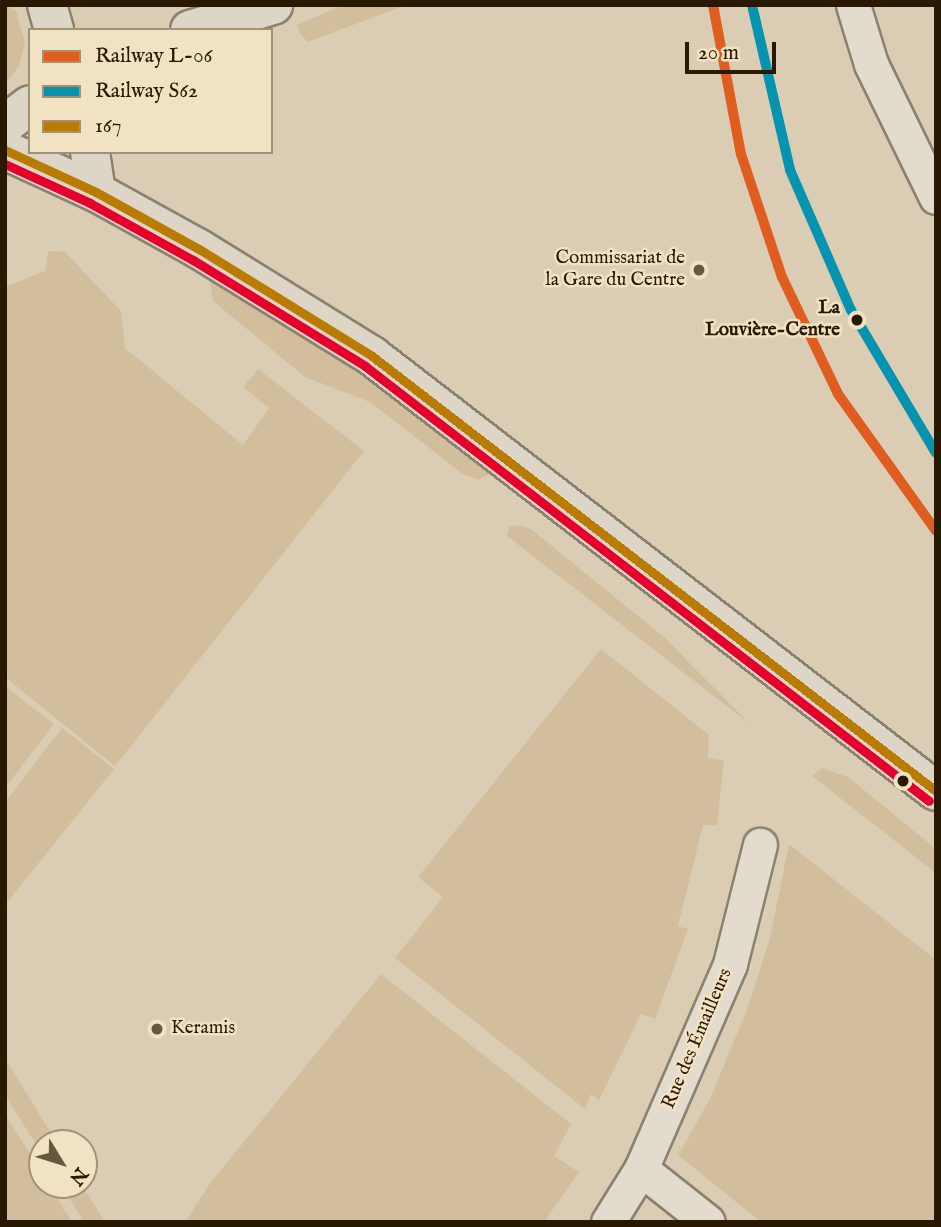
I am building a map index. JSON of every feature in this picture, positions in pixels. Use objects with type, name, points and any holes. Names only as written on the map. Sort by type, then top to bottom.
[{"type":"main road","points":[[47,5],[53,28]]},
{"type":"main road","points":[[197,28],[273,5]]},
{"type":"main road","points":[[5,124],[28,107]]},
{"type":"main road","points":[[5,150],[96,192],[271,290],[372,356],[936,791]]},
{"type":"main road","points":[[70,154],[96,192]]},
{"type":"main road","points":[[90,154],[96,192]]},
{"type":"street","points":[[853,5],[871,64],[936,197]]},
{"type":"street","name":"Rue des Émailleurs","points":[[608,1222],[642,1169],[730,964],[760,845]]},
{"type":"street","points":[[642,1169],[708,1222]]},
{"type":"shaded area","points":[[5,5],[16,11],[25,43],[19,66],[5,84]]},
{"type":"shaded area","points":[[343,5],[406,5],[308,42],[300,34],[297,25]]},
{"type":"shaded area","points":[[48,251],[65,252],[121,311],[125,348],[243,445],[269,408],[243,387],[258,369],[364,451],[115,766],[5,677],[5,287],[45,271]]},
{"type":"shaded area","points":[[209,275],[337,350],[500,469],[478,480],[463,474],[370,402],[305,377],[213,301]]},
{"type":"shaded area","points":[[520,525],[532,530],[664,637],[750,724],[507,536],[509,527]]},
{"type":"shaded area","points":[[601,649],[709,735],[708,758],[724,761],[717,825],[703,825],[678,926],[688,929],[655,1019],[641,1014],[599,1100],[591,1094],[585,1109],[395,958],[443,897],[418,877]]},
{"type":"shaded area","points":[[5,686],[54,724],[5,788]]},
{"type":"shaded area","points":[[62,728],[114,769],[5,905],[5,802]]},
{"type":"shaded area","points":[[822,768],[848,777],[936,849],[936,873],[812,776]]},
{"type":"shaded area","points":[[789,844],[936,960],[936,1222],[761,1222],[678,1155],[711,1097],[748,1007],[770,938]]},
{"type":"shaded area","points":[[381,974],[571,1124],[554,1156],[579,1172],[544,1222],[185,1222],[211,1182]]},
{"type":"shaded area","points":[[5,1058],[48,1129],[28,1129],[28,1132],[5,1095]]},
{"type":"shaded area","points":[[5,1114],[28,1151],[28,1199],[58,1199],[72,1222],[5,1222]]},
{"type":"shaded area","points":[[70,1199],[91,1199],[105,1222],[84,1222]]},
{"type":"rail line","name":"L-06","points":[[713,5],[741,154],[782,277],[838,394],[936,531]]},
{"type":"rail line","name":"S62","points":[[752,5],[790,170],[851,310],[936,453]]},
{"type":"transit line","name":"167","points":[[5,150],[96,192],[199,249],[372,356],[936,791]]},
{"type":"transit line","points":[[5,164],[90,203],[193,260],[365,366],[929,801]]},
{"type":"place","name":"Commissariat de la Gare du Centre","points":[[699,270]]},
{"type":"place","name":"La Louvière-Centre","points":[[857,320]]},
{"type":"place","name":"Keramis","points":[[157,1029]]}]
